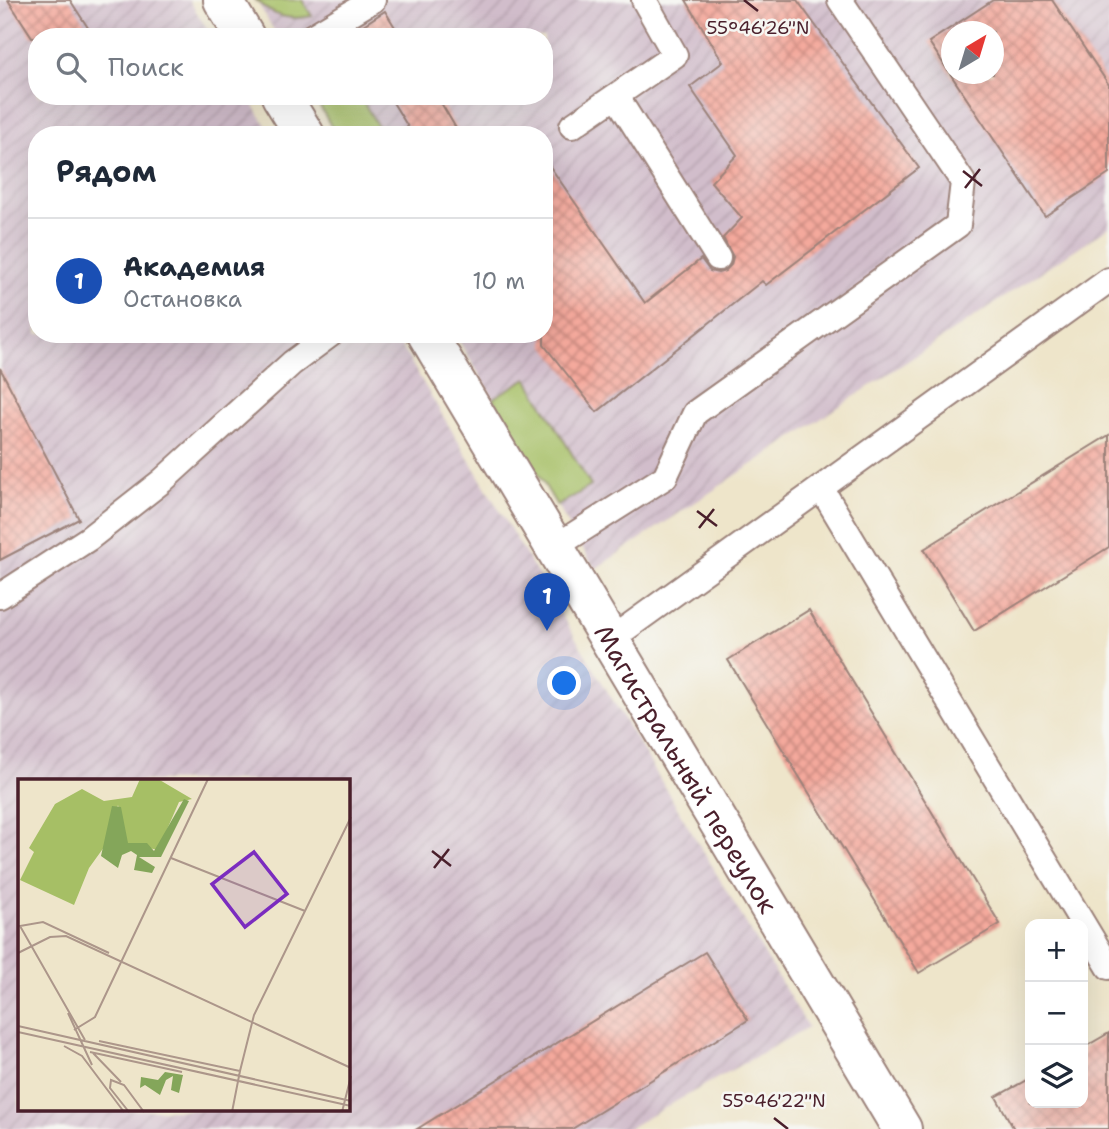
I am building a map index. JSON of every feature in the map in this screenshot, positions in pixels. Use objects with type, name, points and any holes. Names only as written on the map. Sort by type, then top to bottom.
[{"type":"street","points":[[223,0],[240,28]]},
{"type":"street","points":[[287,105],[299,126]]},
{"type":"street","name":"Магистральный переулок","points":[[432,343],[902,1129]]},
{"type":"lane","points":[[326,28],[373,0]]},
{"type":"lane","points":[[572,126],[675,55],[644,0]]},
{"type":"lane","points":[[554,548],[665,477],[695,413],[958,225],[963,182],[840,0]]},
{"type":"lane","points":[[616,96],[718,258]]},
{"type":"lane","points":[[610,640],[1109,280]]},
{"type":"lane","points":[[0,596],[88,539],[162,481],[292,363],[319,343]]},
{"type":"lane","points":[[821,488],[1109,967]]},
{"type":"shaded area","points":[[0,0],[189,0],[206,28],[28,28],[28,105],[254,105],[266,126],[28,126],[28,343],[399,343],[808,1027],[627,1129],[0,1129]]},
{"type":"shaded area","points":[[256,0],[1109,0],[1109,227],[595,569],[460,343],[553,343],[553,126],[331,126],[318,105],[553,105],[553,28],[273,28]]},
{"type":"green space","points":[[256,0],[302,0],[312,16],[296,18],[275,14]]},
{"type":"green space","points":[[319,105],[365,105],[378,126],[331,126]]},
{"type":"green space","points":[[527,378],[591,486],[557,506],[493,398]]},
{"type":"building","points":[[8,0],[70,0],[88,28],[28,28],[28,31]]},
{"type":"building","points":[[686,0],[797,0],[919,168],[766,285],[762,281],[597,412],[544,345],[553,343],[553,171],[645,303],[701,259],[710,271],[725,271],[731,265],[733,257],[723,238],[742,218],[711,182],[737,155],[690,87],[723,62]]},
{"type":"building","points":[[993,0],[1052,0],[1109,85],[1109,174],[1045,216],[957,84],[1004,84],[1004,21],[961,21]]},
{"type":"building","points":[[385,11],[395,28],[359,28]]},
{"type":"building","points":[[941,34],[941,60],[929,42]]},
{"type":"building","points":[[395,105],[442,105],[455,126],[407,126]]},
{"type":"building","points":[[0,368],[79,519],[0,560]]},
{"type":"building","points":[[1109,435],[1109,547],[974,631],[924,549]]},
{"type":"building","points":[[809,610],[1000,924],[919,973],[728,660]]},
{"type":"building","points":[[705,952],[748,1020],[572,1129],[417,1129]]},
{"type":"building","points":[[1109,1033],[1109,1129],[1014,1129],[996,1097],[1025,1081],[1025,1108],[1088,1108],[1088,1045]]},
{"type":"place","name":"Академия","points":[[547,631]]}]
